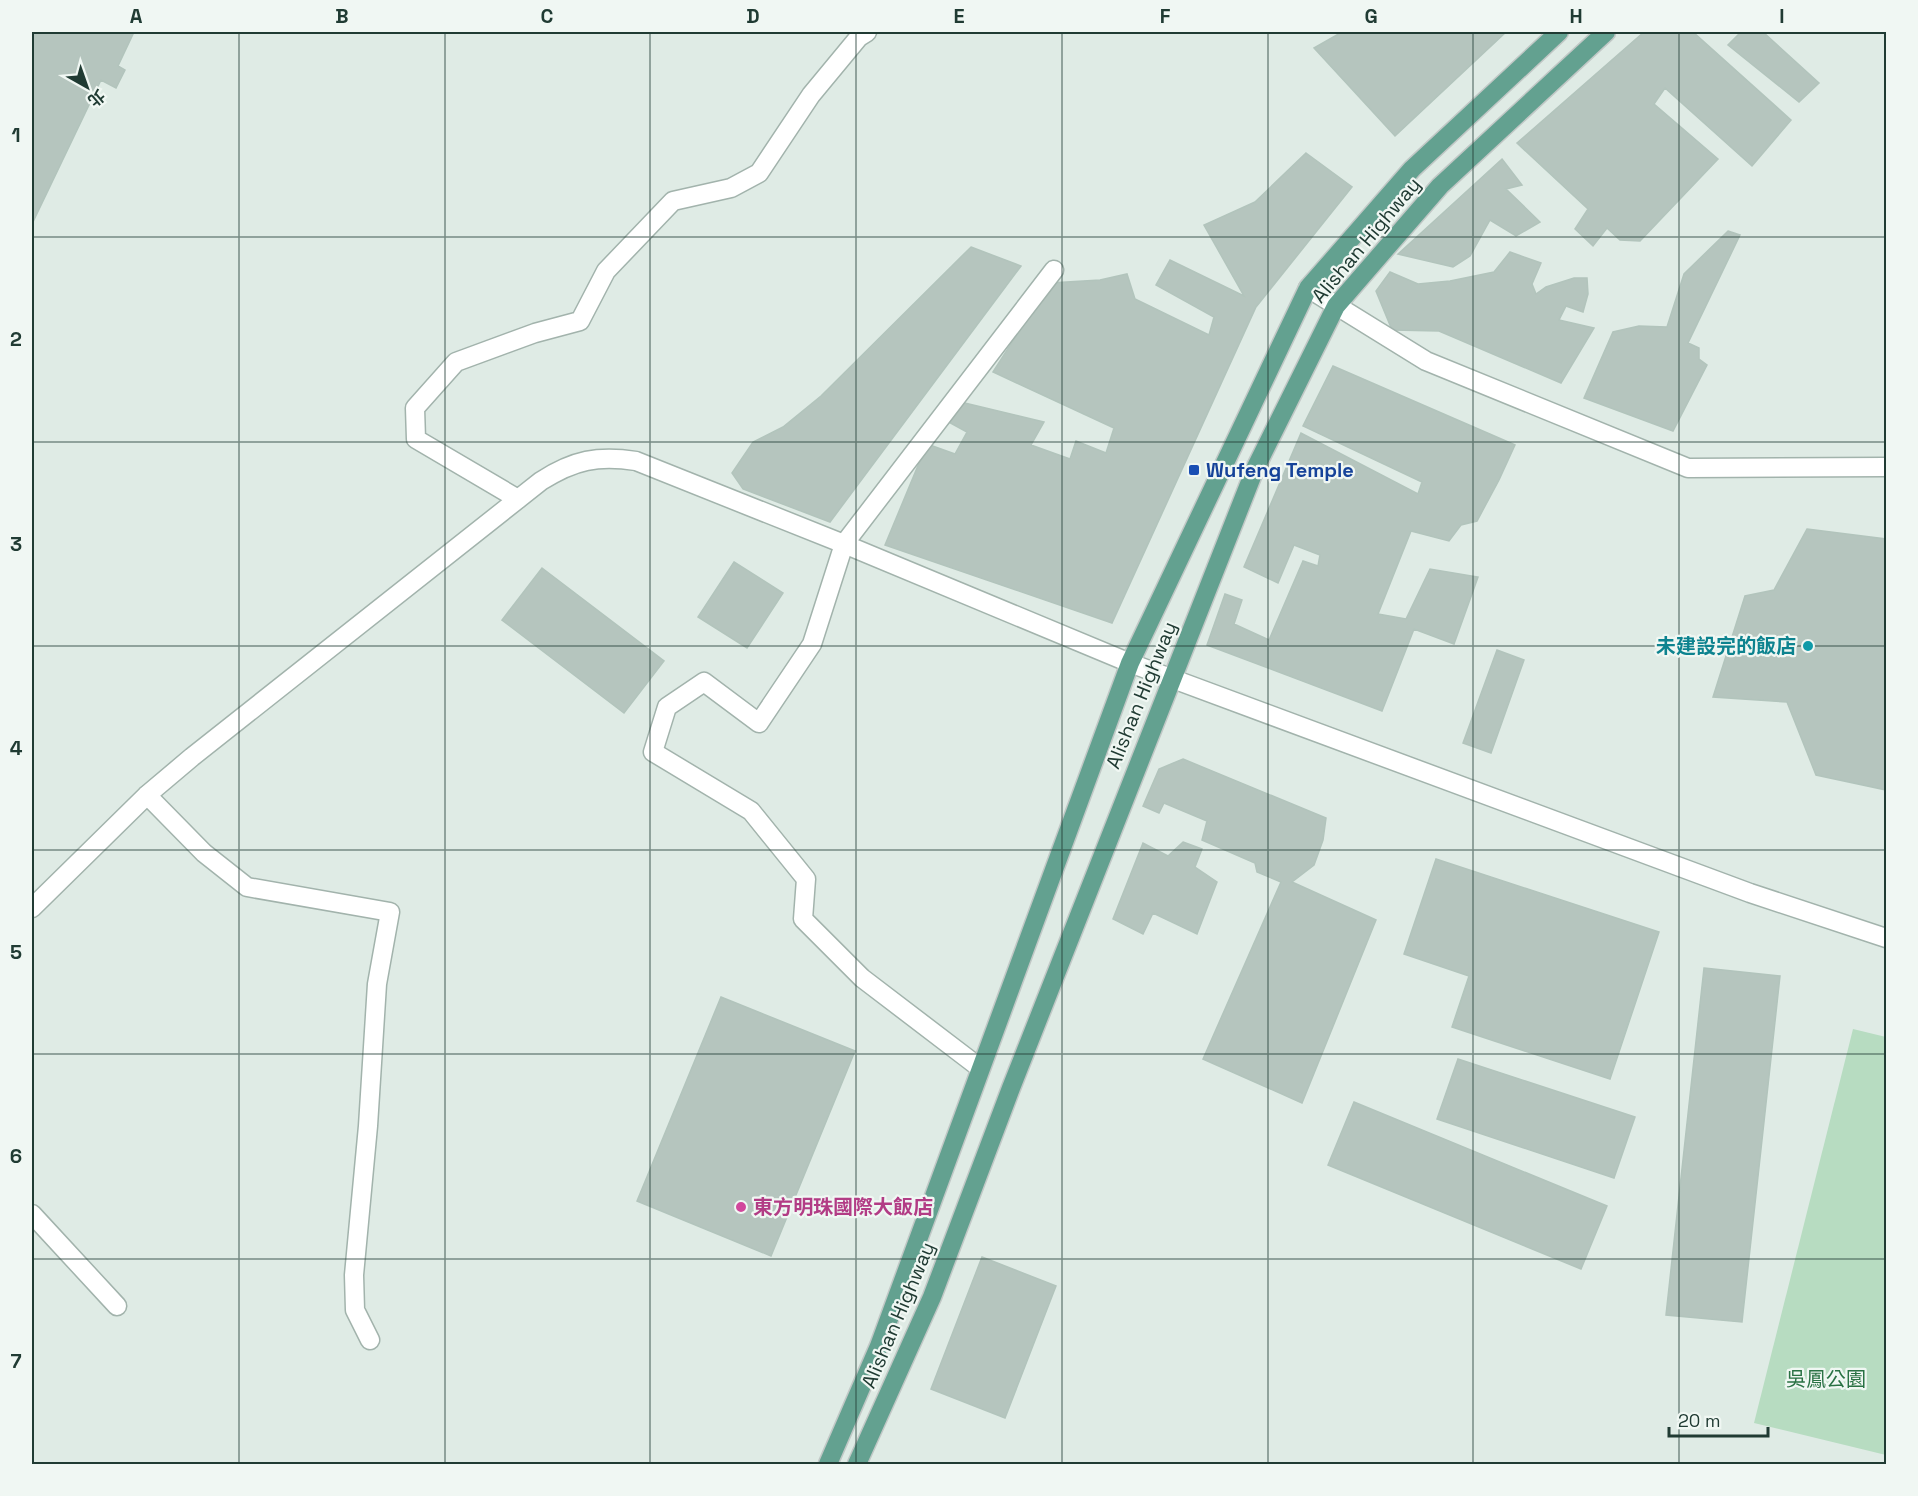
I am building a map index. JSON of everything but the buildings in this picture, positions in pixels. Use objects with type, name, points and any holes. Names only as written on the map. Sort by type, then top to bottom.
[{"type":"main road","name":"Alishan Highway","points":[[828,1464],[879,1346],[1130,663],[1308,288],[1412,170],[1559,32]]},
{"type":"main road","name":"Alishan Highway","points":[[857,1464],[932,1297],[1011,1088],[1255,469],[1336,306],[1440,186],[1606,32]]},
{"type":"street","points":[[518,499],[416,439],[416,408],[456,362],[536,333],[580,321],[606,271],[673,201],[731,188],[759,173],[811,95],[859,37],[867,32]]},
{"type":"street","points":[[980,1068],[861,978],[803,919],[806,879],[751,811],[653,752],[667,707],[704,682],[759,723],[812,644],[844,544],[1054,270]]},
{"type":"street","points":[[1308,288],[1426,362],[1688,468],[1887,467]]},
{"type":"street","points":[[32,908],[147,795],[518,499],[559,469],[589,460],[617,458],[636,461],[844,544],[1130,663],[1173,677],[1739,889],[1887,938]]},
{"type":"street","points":[[147,795],[204,853],[247,887],[390,912],[377,984],[368,1126],[354,1275],[355,1310],[370,1340]]},
{"type":"street","points":[[32,1214],[117,1306]]},
{"type":"green space","name":"吳鳳公園","points":[[1853,1029],[1886,1037],[1886,1455],[1754,1423]]},
{"type":"place","name":"Wufeng Temple","points":[[1194,470]]},
{"type":"place","name":"未建設完的飯店","points":[[1808,646]]},
{"type":"place","name":"東方明珠國際大飯店","points":[[741,1207]]}]
